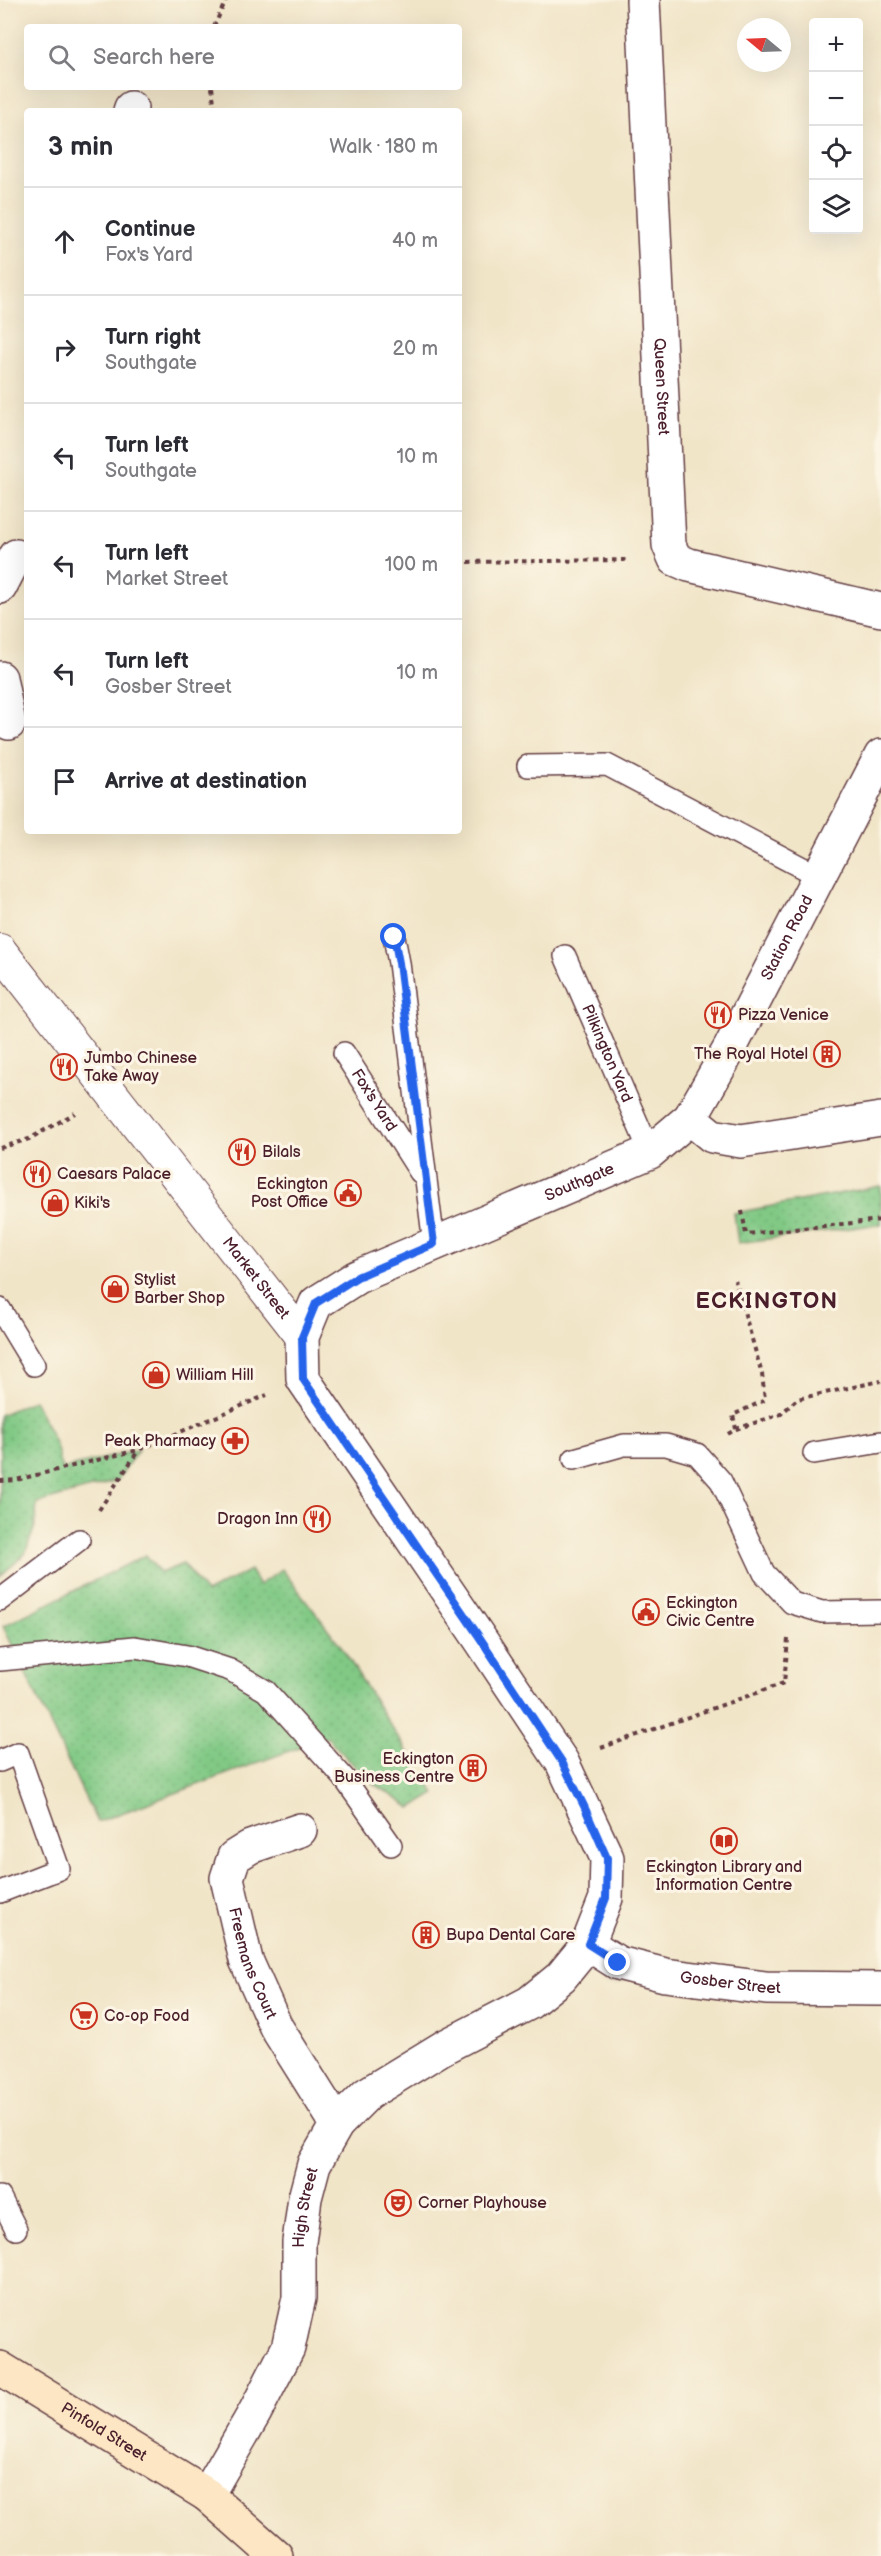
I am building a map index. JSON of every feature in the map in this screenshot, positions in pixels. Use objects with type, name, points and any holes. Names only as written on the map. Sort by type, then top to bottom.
[{"type":"main road","name":"Pinfold Street","points":[[0,2368],[207,2495]]},
{"type":"main road","points":[[207,2495],[276,2556]]},
{"type":"street","name":"Queen Street","points":[[643,0],[669,545],[675,559]]},
{"type":"street","points":[[0,587],[16,556]]},
{"type":"street","points":[[675,559],[688,565],[881,610]]},
{"type":"street","points":[[0,678],[12,723]]},
{"type":"street","name":"Station Road","points":[[690,1118],[729,1050],[881,756]]},
{"type":"street","name":"Market Street","points":[[0,950],[302,1337]]},
{"type":"street","points":[[690,1118],[712,1136],[741,1141],[881,1119]]},
{"type":"street","name":"Southgate","points":[[302,1337],[316,1303],[357,1277],[650,1152],[690,1118]]},
{"type":"street","points":[[302,1337],[303,1379],[562,1762],[607,1858],[606,1898],[588,1944]]},
{"type":"street","name":"Freemans Court","points":[[300,1830],[250,1846],[234,1857],[227,1878],[246,1960],[276,2027],[337,2124]]},
{"type":"street","name":"Gosber Street","points":[[588,1944],[618,1963],[664,1975],[766,1988],[881,1989]]},
{"type":"street","name":"High Street","points":[[207,2495],[255,2412],[288,2348],[299,2298],[299,2242],[304,2198],[314,2164],[337,2124],[367,2094],[444,2047],[529,2003],[561,1977],[588,1944]]},
{"type":"lane","points":[[528,766],[607,765],[820,877]]},
{"type":"lane","name":"Fox's Yard","points":[[394,937],[434,1244]]},
{"type":"lane","name":"Pilkington Yard","points":[[565,956],[650,1152]]},
{"type":"lane","name":"Fox's Yard","points":[[344,1053],[424,1178]]},
{"type":"lane","points":[[0,1309],[34,1365]]},
{"type":"lane","points":[[814,1453],[881,1442]]},
{"type":"lane","points":[[574,1459],[624,1445],[666,1445],[697,1454],[721,1481],[764,1573],[792,1603],[822,1612],[881,1611]]},
{"type":"lane","points":[[0,1600],[79,1540]]},
{"type":"lane","points":[[0,1660],[135,1647],[187,1656],[230,1670],[266,1691],[344,1778],[391,1845]]},
{"type":"lane","points":[[0,1761],[18,1753],[59,1869],[0,1892]]},
{"type":"lane","points":[[0,2197],[16,2229]]},
{"type":"path","points":[[215,24],[226,0]]},
{"type":"path","points":[[212,90],[215,108]]},
{"type":"path","points":[[462,562],[675,559]]},
{"type":"path","points":[[0,1148],[29,1139],[75,1114],[108,1089]]},
{"type":"path","points":[[742,1211],[746,1234],[881,1220]]},
{"type":"path","points":[[735,1280],[762,1374],[765,1400],[733,1415],[736,1429]]},
{"type":"path","points":[[0,1481],[16,1480],[138,1450],[303,1379]]},
{"type":"path","points":[[697,1454],[736,1429],[781,1414],[797,1399],[881,1381]]},
{"type":"path","points":[[79,1540],[138,1450]]},
{"type":"path","points":[[562,1762],[784,1683],[792,1603]]},
{"type":"green space","points":[[881,1186],[881,1224],[738,1243],[734,1213]]},
{"type":"green space","points":[[34,1400],[56,1445],[62,1469],[138,1450],[117,1481],[37,1503],[35,1526],[25,1554],[0,1576],[0,1415]]},
{"type":"green space","points":[[146,1555],[160,1573],[183,1564],[206,1593],[250,1570],[259,1585],[282,1569],[341,1646],[435,1794],[411,1808],[367,1779],[327,1737],[97,1822],[3,1626]]},
{"type":"place","name":"Pizza Venice","points":[[718,1015]]},
{"type":"place","name":"The Royal Hotel","points":[[827,1054]]},
{"type":"place","name":"Jumbo Chinese Take Away","points":[[64,1067]]},
{"type":"place","name":"Bilals","points":[[242,1152]]},
{"type":"place","name":"Caesars Palace","points":[[37,1174]]},
{"type":"place","name":"Eckington Post Office","points":[[348,1193]]},
{"type":"place","name":"Kiki's","points":[[55,1203]]},
{"type":"place","name":"Stylist Barber Shop","points":[[115,1289]]},
{"type":"place","name":"William Hill","points":[[156,1375]]},
{"type":"place","name":"Peak Pharmacy","points":[[235,1441]]},
{"type":"place","name":"Dragon Inn","points":[[317,1519]]},
{"type":"place","name":"Eckington Civic Centre","points":[[646,1612]]},
{"type":"place","name":"Eckington Business Centre","points":[[473,1768]]},
{"type":"place","name":"Eckington Library and Information Centre","points":[[724,1841]]},
{"type":"place","name":"Bupa Dental Care","points":[[426,1935]]},
{"type":"place","name":"Co-op Food","points":[[84,2016]]},
{"type":"place","name":"Corner Playhouse","points":[[398,2203]]},
{"type":"district","name":"ECKINGTON","points":[[767,1301]]},
{"type":"route","points":[[394,937],[434,1244],[357,1277],[316,1303],[302,1337],[303,1379],[562,1762],[607,1858],[606,1898],[588,1944],[618,1963]]}]
